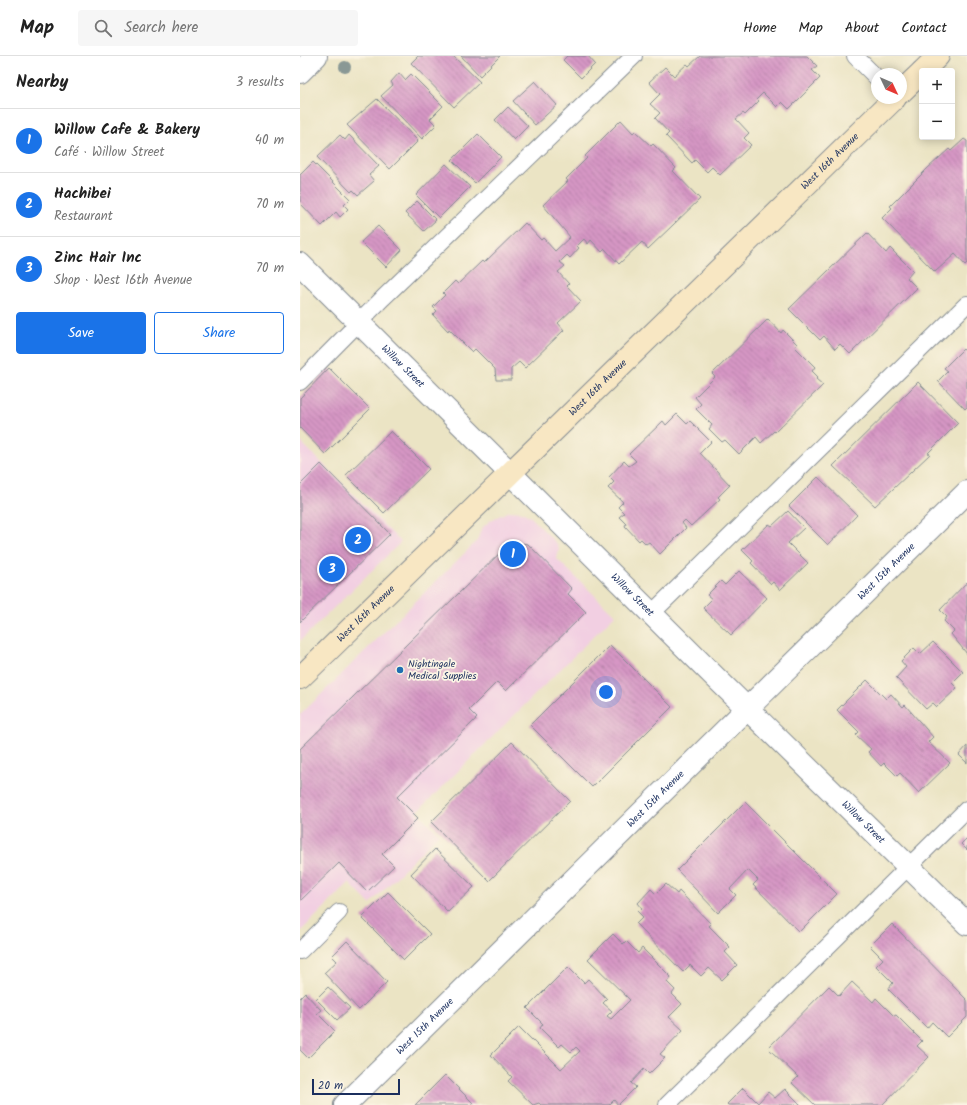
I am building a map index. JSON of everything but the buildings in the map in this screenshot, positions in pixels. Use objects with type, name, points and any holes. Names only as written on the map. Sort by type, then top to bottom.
[{"type":"street","points":[[300,72],[316,56]]},
{"type":"street","points":[[925,68],[938,56]]},
{"type":"street","points":[[907,86],[919,74]]},
{"type":"street","name":"West 16th Avenue","points":[[300,678],[889,104]]},
{"type":"street","name":"Willow Street","points":[[300,264],[651,614],[967,924]]},
{"type":"street","name":"West 15th Avenue","points":[[345,1105],[967,492]]},
{"type":"lane","points":[[300,382],[360,323],[383,298],[634,56]]},
{"type":"lane","points":[[855,56],[871,72]]},
{"type":"lane","points":[[651,614],[967,304]]},
{"type":"lane","points":[[667,1105],[967,809]]},
{"type":"lane","points":[[300,951],[339,912]]},
{"type":"shaded area","points":[[300,441],[401,542],[300,641]]},
{"type":"shaded area","points":[[509,511],[522,512],[531,517],[557,544],[559,549],[557,559],[615,615],[417,812],[439,834],[370,904],[349,883],[300,932],[300,715],[477,541],[481,529],[491,520]]},
{"type":"place","name":"Hachibei","points":[[358,540]]},
{"type":"place","name":"Willow Cafe & Bakery","points":[[513,554]]},
{"type":"place","name":"Zinc Hair Inc","points":[[332,569]]},
{"type":"place","name":"Nightingale Medical Supplies","points":[[400,670]]}]
